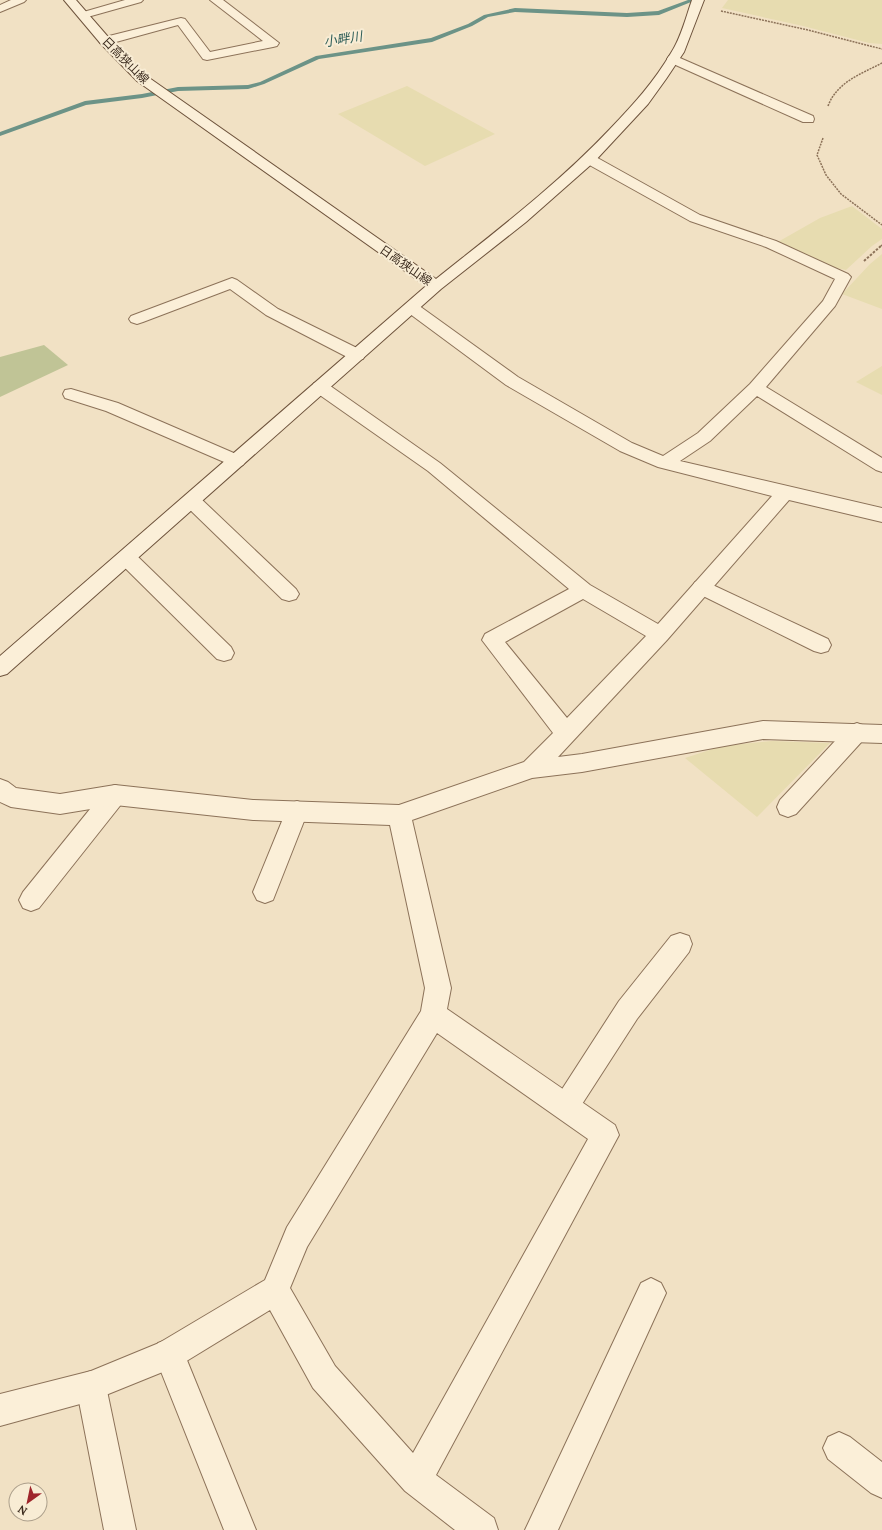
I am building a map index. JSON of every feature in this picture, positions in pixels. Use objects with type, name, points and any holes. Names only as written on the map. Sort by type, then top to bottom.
[{"type":"street","points":[[0,9],[20,0]]},
{"type":"street","name":"日高狭山線","points":[[70,0],[141,78],[436,286],[521,219],[589,159],[644,101],[678,52],[697,3]]},
{"type":"street","points":[[84,15],[137,0]]},
{"type":"street","points":[[105,40],[181,21],[207,56],[273,43],[216,0]]},
{"type":"street","points":[[673,59],[808,119]]},
{"type":"street","points":[[589,159],[695,218],[771,244],[843,277],[830,303],[756,388],[704,437],[664,463]]},
{"type":"street","points":[[137,319],[232,282],[272,312],[357,355]]},
{"type":"street","points":[[0,668],[436,286]]},
{"type":"street","points":[[412,308],[512,381],[626,447],[664,463],[785,493],[882,514]]},
{"type":"street","points":[[320,387],[434,467],[583,590],[660,635]]},
{"type":"street","points":[[756,388],[882,466]]},
{"type":"street","points":[[71,394],[112,407],[237,460]]},
{"type":"street","points":[[532,769],[660,635],[785,493]]},
{"type":"street","points":[[192,501],[289,594]]},
{"type":"street","points":[[127,558],[224,653]]},
{"type":"street","points":[[702,587],[821,645]]},
{"type":"street","points":[[566,733],[492,640],[583,590]]},
{"type":"street","points":[[0,790],[11,797],[60,804],[115,795],[253,810],[399,815],[532,769],[582,763],[763,730],[882,734]]},
{"type":"street","points":[[788,807],[857,732]]},
{"type":"street","points":[[31,900],[115,795]]},
{"type":"street","points":[[265,892],[297,812]]},
{"type":"street","points":[[0,1410],[91,1386],[169,1354],[275,1290],[297,1237],[433,1015],[438,988],[399,815]]},
{"type":"street","points":[[566,1106],[628,1010],[680,944]]},
{"type":"street","points":[[416,1480],[605,1135],[566,1106],[433,1015]]},
{"type":"street","points":[[275,1290],[324,1376],[416,1480],[482,1530]]},
{"type":"street","points":[[541,1530],[651,1293]]},
{"type":"street","points":[[169,1354],[240,1530]]},
{"type":"street","points":[[91,1386],[120,1530]]},
{"type":"street","points":[[839,1448],[882,1482]]},
{"type":"path","points":[[719,10],[808,30],[882,49]]},
{"type":"path","points":[[828,111],[830,100],[840,85],[882,63]]},
{"type":"path","points":[[823,136],[817,155],[826,175],[842,194],[882,225]]},
{"type":"shaded area","points":[[728,0],[882,0],[882,44],[869,43],[803,26],[722,8]]},
{"type":"shaded area","points":[[407,86],[495,134],[425,166],[338,114]]},
{"type":"shaded area","points":[[852,206],[882,229],[882,239],[872,246],[846,270],[836,268],[776,243],[820,218]]},
{"type":"shaded area","points":[[882,254],[882,309],[842,294],[870,264]]},
{"type":"shaded area","points":[[882,366],[882,395],[856,382]]},
{"type":"shaded area","points":[[771,741],[830,743],[757,817],[685,758],[722,746]]},
{"type":"green space","points":[[44,345],[68,365],[0,397],[0,357]]},
{"type":"waterway","name":"小畔川","points":[[0,134],[85,103],[142,96],[178,89],[248,87],[262,83],[318,57],[432,40],[470,25],[486,16],[515,10],[627,15],[659,13],[693,0]]}]
